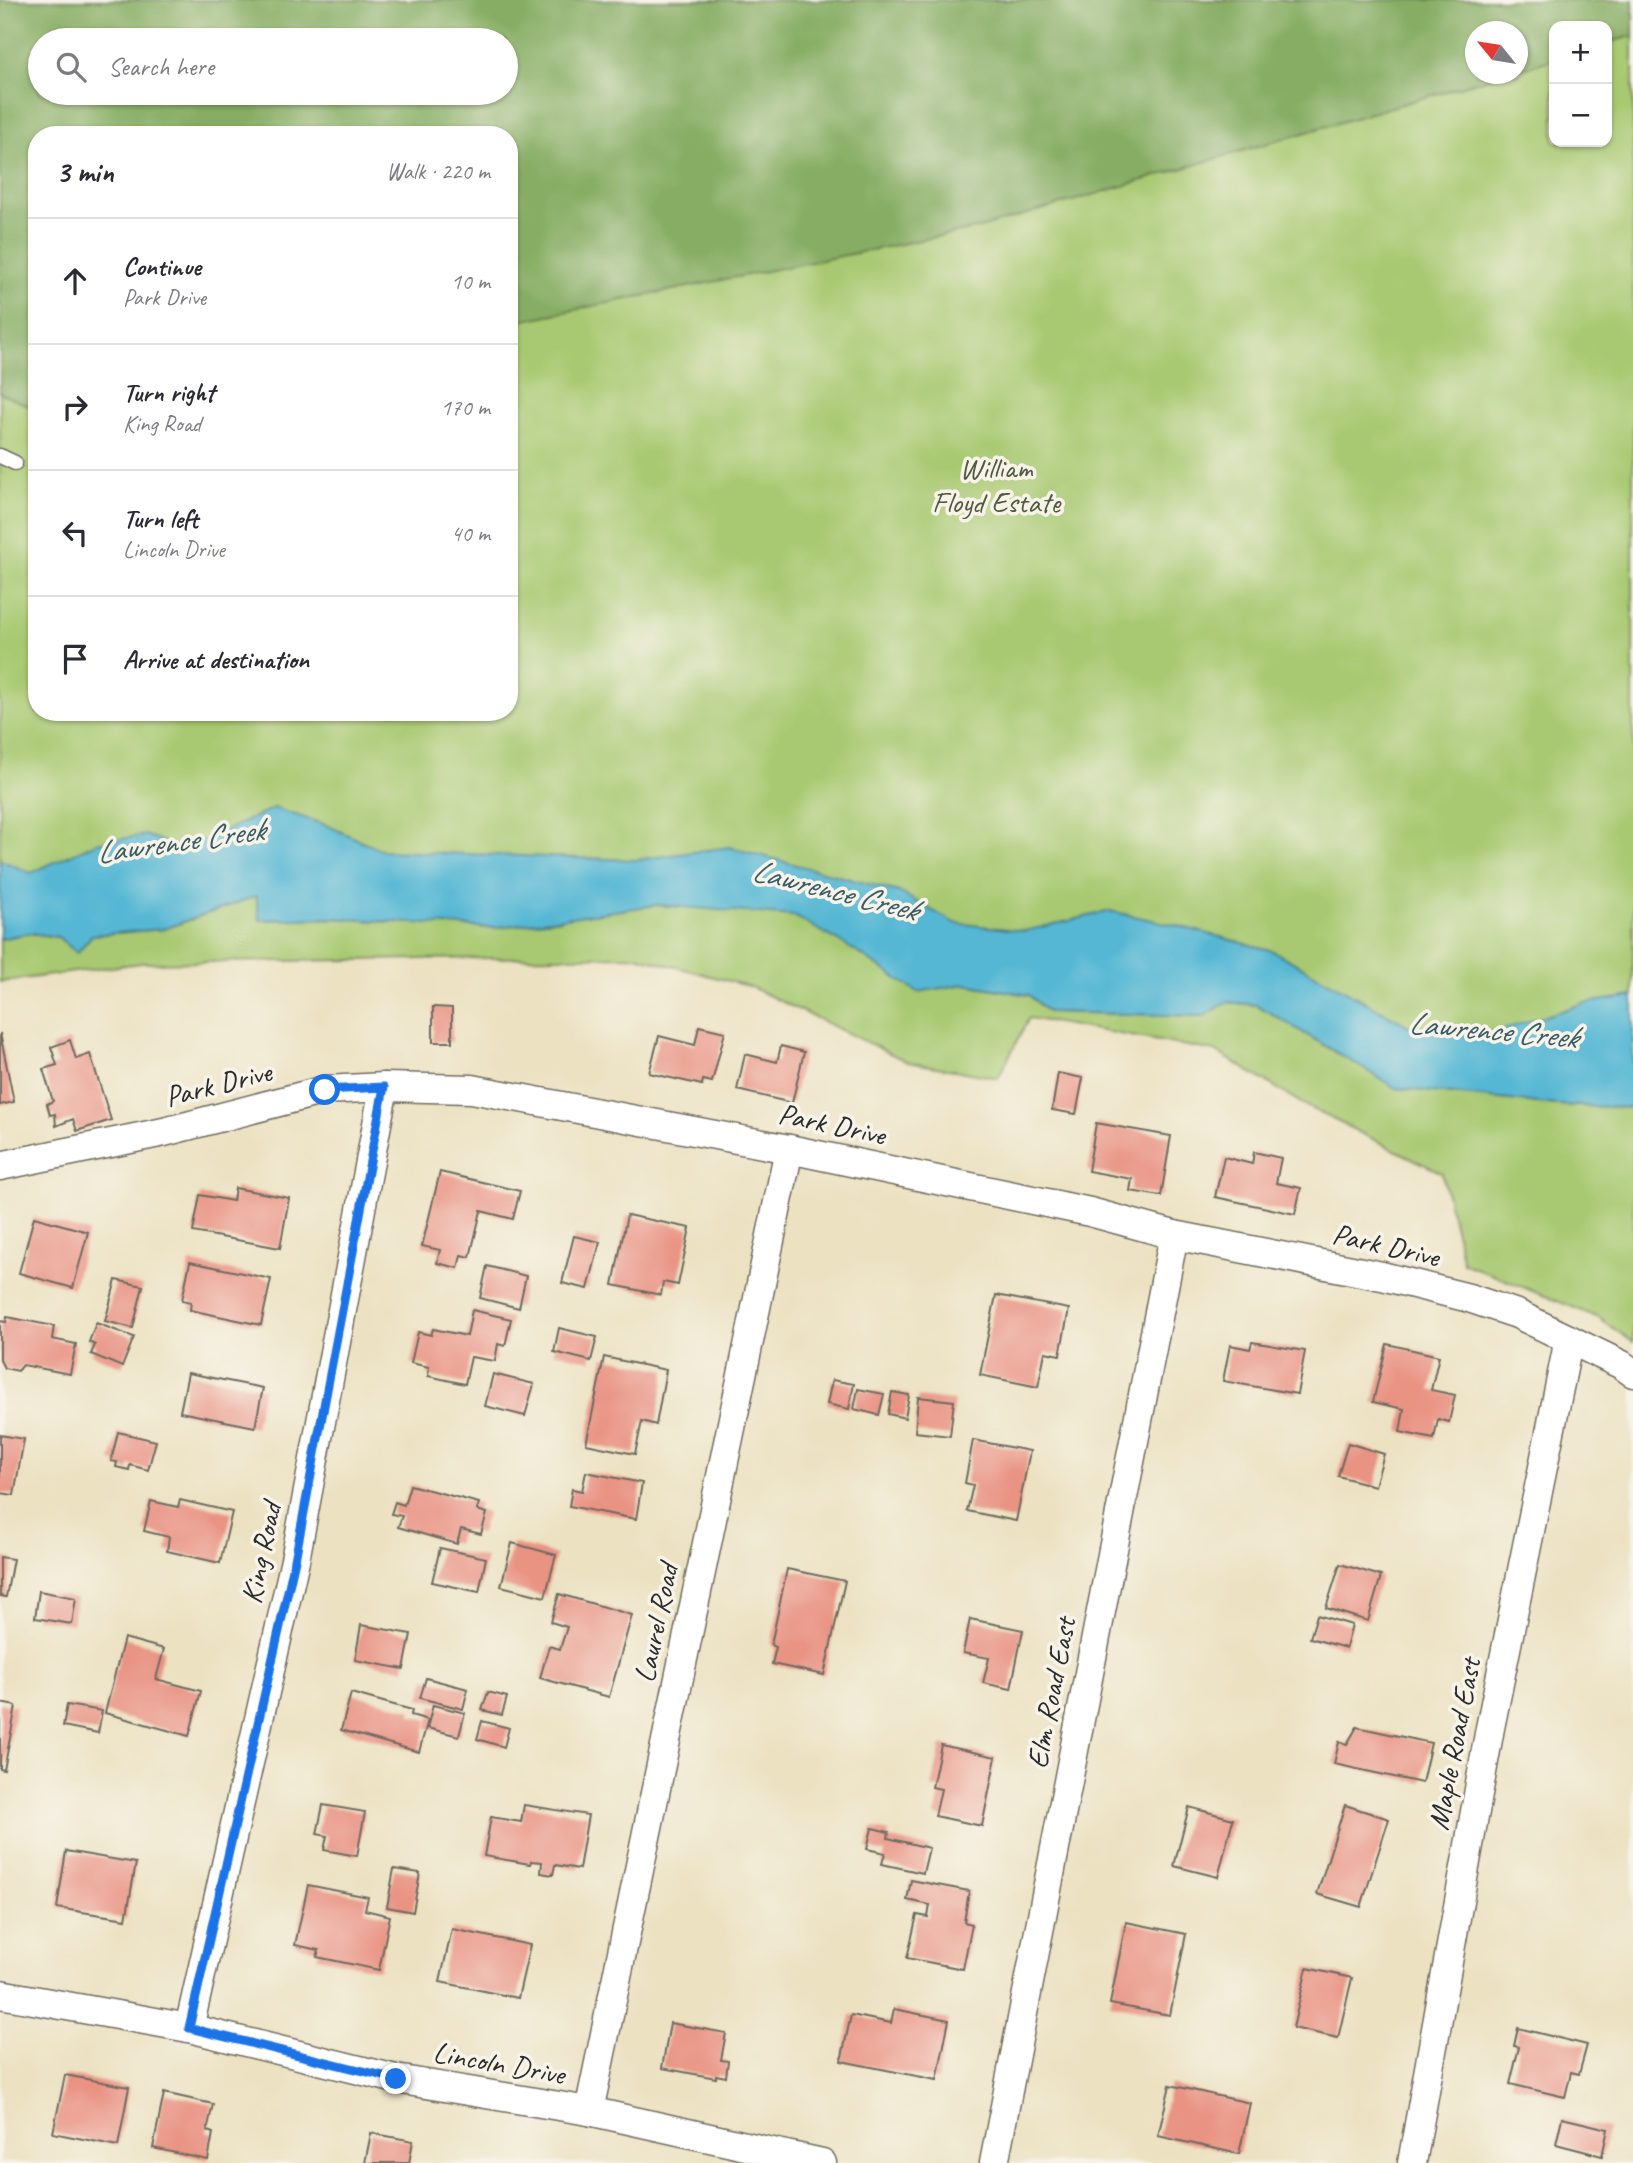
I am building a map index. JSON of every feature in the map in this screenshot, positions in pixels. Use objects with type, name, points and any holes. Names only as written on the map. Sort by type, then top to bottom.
[{"type":"street","name":"Park Drive","points":[[0,1166],[163,1132],[325,1090],[384,1087],[472,1088],[789,1149],[1090,1212],[1174,1235],[1382,1276],[1469,1298],[1517,1314],[1622,1365],[1633,1373]]},
{"type":"street","name":"King Road","points":[[189,2028],[295,1560],[384,1087]]},
{"type":"street","name":"Laurel Road","points":[[589,2111],[789,1149]]},
{"type":"street","name":"Elm Road East","points":[[994,2163],[1174,1235]]},
{"type":"street","name":"Maple Road East","points":[[1412,2163],[1490,1728],[1569,1339]]},
{"type":"street","name":"Lincoln Drive","points":[[0,1994],[189,2028],[396,2079],[589,2111],[822,2163]]},
{"type":"lane","points":[[0,456],[15,463]]},
{"type":"green space","name":"William Floyd Estate","points":[[0,0],[1633,0],[1633,1071],[1404,1062],[1278,994],[874,962],[918,992],[965,984],[1029,995],[1048,1012],[1204,1016],[1227,1002],[1257,1005],[1396,1088],[1557,1105],[1633,1108],[1633,1342],[1597,1317],[1463,1263],[1442,1173],[1308,1107],[1215,1051],[1029,1018],[998,1078],[908,1062],[751,987],[636,956],[141,963],[0,982],[0,939],[29,933],[58,937],[164,929],[256,896],[261,920],[330,918],[493,928],[561,919],[206,868],[0,891]]},
{"type":"green space","points":[[0,0],[1633,0],[1633,36],[1612,42],[1612,21],[1549,21],[1549,61],[1528,67],[1528,21],[1465,21],[1465,84],[1470,84],[980,228],[518,321],[518,126],[28,126],[28,406],[0,393]]},
{"type":"water","name":"Lawrence Creek","points":[[274,808],[326,825],[384,851],[636,860],[729,847],[899,892],[955,923],[1025,931],[1110,911],[1273,951],[1409,1026],[1493,1033],[1585,1003],[1633,996],[1633,1108],[1557,1105],[1396,1088],[1257,1005],[1227,1002],[1204,1016],[1048,1012],[1029,995],[965,984],[918,992],[841,942],[794,916],[657,905],[493,928],[330,918],[260,920],[256,896],[164,929],[92,935],[77,953],[58,937],[29,933],[0,939],[0,860],[31,873],[96,843],[146,835],[183,850]]},
{"type":"building","points":[[433,1007],[452,1008],[452,1042],[433,1042]]},
{"type":"building","points":[[699,1026],[725,1032],[712,1082],[703,1080],[702,1085],[649,1073],[659,1036],[695,1045]]},
{"type":"building","points":[[0,1033],[14,1102],[0,1105]]},
{"type":"building","points":[[70,1040],[76,1059],[90,1054],[111,1120],[77,1131],[73,1119],[56,1126],[55,1114],[50,1115],[47,1104],[53,1101],[43,1069],[57,1065],[51,1047]]},
{"type":"building","points":[[781,1046],[804,1052],[792,1103],[737,1090],[745,1054],[777,1062]]},
{"type":"building","points":[[1058,1073],[1083,1078],[1076,1114],[1052,1110]]},
{"type":"building","points":[[1096,1123],[1171,1136],[1161,1196],[1130,1191],[1132,1179],[1088,1171]]},
{"type":"building","points":[[1254,1152],[1281,1158],[1276,1183],[1301,1188],[1295,1214],[1215,1197],[1224,1157],[1252,1164]]},
{"type":"building","points":[[440,1172],[520,1191],[513,1219],[481,1211],[470,1257],[461,1255],[458,1268],[437,1263],[440,1250],[422,1246]]},
{"type":"building","points":[[235,1188],[289,1198],[280,1248],[193,1232],[200,1195],[233,1201]]},
{"type":"building","points":[[627,1215],[690,1228],[678,1285],[663,1282],[661,1295],[613,1285]]},
{"type":"building","points":[[34,1217],[88,1232],[73,1288],[19,1273]]},
{"type":"building","points":[[574,1236],[600,1242],[588,1289],[562,1283]]},
{"type":"building","points":[[190,1262],[271,1279],[261,1325],[190,1310],[191,1302],[182,1300]]},
{"type":"building","points":[[487,1266],[526,1276],[519,1308],[480,1298]]},
{"type":"building","points":[[116,1280],[143,1286],[133,1328],[105,1321]]},
{"type":"building","points":[[996,1295],[1069,1309],[1060,1355],[1045,1352],[1038,1387],[980,1375]]},
{"type":"building","points":[[472,1310],[511,1319],[505,1346],[498,1344],[495,1361],[471,1357],[465,1384],[428,1376],[429,1367],[411,1363],[418,1332],[431,1335],[433,1329],[467,1336]]},
{"type":"building","points":[[7,1317],[54,1326],[52,1339],[76,1344],[70,1374],[23,1365],[18,1371],[4,1368],[0,1360],[0,1321],[6,1322]]},
{"type":"building","points":[[96,1323],[134,1337],[122,1367],[91,1354],[95,1345],[89,1342]]},
{"type":"building","points":[[559,1328],[597,1337],[591,1361],[554,1352]]},
{"type":"building","points":[[1252,1342],[1305,1351],[1297,1394],[1223,1381],[1230,1345],[1250,1349]]},
{"type":"building","points":[[1387,1344],[1439,1356],[1431,1390],[1455,1395],[1449,1422],[1438,1419],[1434,1439],[1400,1432],[1404,1409],[1373,1402]]},
{"type":"building","points":[[604,1357],[666,1370],[656,1425],[642,1421],[635,1454],[586,1444]]},
{"type":"building","points":[[188,1373],[263,1388],[255,1427],[180,1412]]},
{"type":"building","points":[[493,1374],[534,1384],[525,1416],[485,1406]]},
{"type":"building","points":[[832,1380],[854,1384],[849,1409],[827,1404]]},
{"type":"building","points":[[858,1389],[884,1394],[879,1415],[854,1409]]},
{"type":"building","points":[[892,1392],[909,1395],[905,1418],[888,1414]]},
{"type":"building","points":[[918,1397],[954,1401],[950,1436],[915,1432]]},
{"type":"building","points":[[118,1432],[156,1441],[148,1470],[130,1465],[129,1470],[116,1467],[117,1462],[111,1461]]},
{"type":"building","points":[[0,1435],[24,1439],[14,1495],[0,1493]]},
{"type":"building","points":[[973,1440],[1030,1451],[1016,1521],[967,1511],[973,1485],[965,1483]]},
{"type":"building","points":[[1348,1443],[1384,1454],[1375,1486],[1338,1476]]},
{"type":"building","points":[[586,1472],[642,1483],[636,1519],[569,1506],[572,1489],[582,1491]]},
{"type":"building","points":[[410,1485],[479,1503],[477,1510],[487,1513],[481,1534],[461,1529],[457,1544],[398,1527],[402,1516],[391,1514],[395,1502],[404,1505]]},
{"type":"building","points":[[180,1500],[232,1512],[220,1563],[167,1551],[169,1537],[144,1531],[151,1501],[178,1507]]},
{"type":"building","points":[[512,1543],[556,1555],[545,1597],[501,1586]]},
{"type":"building","points":[[440,1548],[486,1558],[479,1592],[432,1582]]},
{"type":"building","points":[[0,1557],[13,1559],[6,1597],[0,1596]]},
{"type":"building","points":[[1340,1564],[1381,1576],[1368,1621],[1326,1608]]},
{"type":"building","points":[[787,1569],[845,1581],[824,1675],[772,1664],[776,1647],[771,1645]]},
{"type":"building","points":[[39,1591],[76,1598],[72,1624],[35,1618]]},
{"type":"building","points":[[559,1594],[632,1615],[609,1697],[540,1678],[549,1646],[560,1649],[567,1627],[551,1622]]},
{"type":"building","points":[[1317,1615],[1352,1625],[1346,1648],[1310,1638]]},
{"type":"building","points":[[970,1619],[1023,1630],[1011,1689],[983,1683],[989,1658],[963,1653]]},
{"type":"building","points":[[361,1625],[411,1634],[404,1669],[355,1660]]},
{"type":"building","points":[[124,1638],[164,1649],[156,1679],[201,1691],[189,1736],[105,1713]]},
{"type":"building","points":[[426,1678],[468,1689],[463,1709],[420,1698]]},
{"type":"building","points":[[488,1692],[507,1697],[502,1715],[482,1710]]},
{"type":"building","points":[[351,1693],[412,1710],[411,1715],[428,1720],[419,1752],[341,1730]]},
{"type":"building","points":[[0,1703],[16,1706],[4,1770],[0,1769]]},
{"type":"building","points":[[67,1705],[102,1711],[98,1733],[63,1726]]},
{"type":"building","points":[[433,1705],[465,1713],[459,1736],[427,1728]]},
{"type":"building","points":[[482,1721],[509,1728],[504,1747],[477,1739]]},
{"type":"building","points":[[1357,1727],[1431,1743],[1422,1783],[1334,1764],[1339,1742],[1347,1744]]},
{"type":"building","points":[[941,1745],[996,1757],[982,1826],[935,1816],[941,1789],[932,1787]]},
{"type":"building","points":[[323,1805],[365,1812],[357,1856],[324,1850],[327,1836],[317,1834]]},
{"type":"building","points":[[524,1805],[588,1815],[579,1869],[555,1865],[553,1875],[541,1873],[542,1862],[531,1861],[530,1864],[484,1856],[491,1817],[521,1822]]},
{"type":"building","points":[[1345,1805],[1389,1819],[1361,1907],[1317,1894]]},
{"type":"building","points":[[1189,1807],[1233,1819],[1218,1877],[1174,1866]]},
{"type":"building","points":[[872,1828],[889,1832],[888,1838],[929,1848],[923,1873],[882,1864],[885,1853],[867,1849]]},
{"type":"building","points":[[66,1851],[136,1863],[126,1919],[57,1908]]},
{"type":"building","points":[[394,1869],[420,1873],[413,1912],[387,1907]]},
{"type":"building","points":[[911,1880],[969,1891],[964,1922],[972,1924],[963,1969],[907,1958],[917,1915],[928,1917],[930,1905],[907,1900]]},
{"type":"building","points":[[308,1885],[368,1897],[365,1910],[390,1916],[379,1970],[317,1957],[319,1950],[295,1945]]},
{"type":"building","points":[[1126,1922],[1186,1934],[1170,2015],[1110,2004]]},
{"type":"building","points":[[452,1929],[530,1945],[518,1998],[440,1982]]},
{"type":"building","points":[[1307,1968],[1352,1978],[1338,2038],[1293,2028]]},
{"type":"building","points":[[894,2009],[949,2020],[937,2080],[841,2061],[851,2015],[891,2023]]},
{"type":"building","points":[[670,2023],[726,2033],[721,2060],[728,2061],[726,2077],[716,2075],[716,2078],[662,2068]]},
{"type":"building","points":[[1518,2028],[1587,2045],[1579,2074],[1571,2072],[1565,2097],[1510,2084],[1519,2047],[1514,2046]]},
{"type":"building","points":[[65,2075],[129,2087],[118,2146],[53,2133]]},
{"type":"building","points":[[1170,2085],[1250,2103],[1239,2154],[1158,2136]]},
{"type":"building","points":[[164,2093],[213,2104],[207,2131],[213,2133],[208,2160],[153,2148]]},
{"type":"building","points":[[1562,2118],[1608,2129],[1602,2156],[1556,2144]]},
{"type":"building","points":[[371,2133],[413,2141],[409,2163],[365,2163]]},
{"type":"route","points":[[325,1090],[384,1087],[295,1560],[189,2028],[396,2079]]}]
